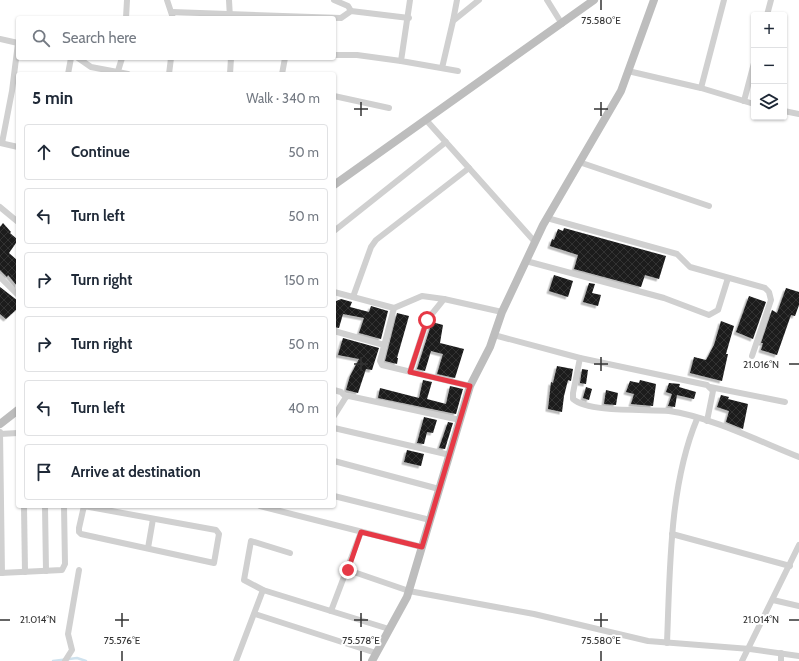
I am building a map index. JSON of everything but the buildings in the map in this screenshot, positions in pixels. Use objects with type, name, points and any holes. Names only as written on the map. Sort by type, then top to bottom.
[{"type":"main road","points":[[336,184],[427,121],[594,0]]},
{"type":"main road","points":[[372,661],[409,590],[470,386],[482,365],[502,312],[547,218],[621,91],[654,0]]},
{"type":"main road","points":[[0,424],[16,412]]},
{"type":"street","points":[[126,16],[127,0]]},
{"type":"street","points":[[167,0],[173,15],[230,16],[229,0]]},
{"type":"street","points":[[334,0],[348,6],[351,11]]},
{"type":"street","points":[[401,61],[409,18],[410,0]]},
{"type":"street","points":[[442,68],[457,0]]},
{"type":"street","points":[[453,21],[479,0]]},
{"type":"street","points":[[547,0],[562,24]]},
{"type":"street","points":[[700,88],[724,0]]},
{"type":"street","points":[[768,12],[771,0]]},
{"type":"street","points":[[336,18],[340,18],[351,11],[409,18]]},
{"type":"street","points":[[0,39],[16,43]]},
{"type":"street","points":[[336,55],[357,55],[458,71]]},
{"type":"street","points":[[16,59],[12,91],[1,143],[16,147]]},
{"type":"street","points":[[68,72],[71,60]]},
{"type":"street","points":[[81,60],[91,67],[121,72]]},
{"type":"street","points":[[118,71],[121,60]]},
{"type":"street","points":[[169,72],[171,60]]},
{"type":"street","points":[[230,72],[231,60]]},
{"type":"street","points":[[282,72],[285,60]]},
{"type":"street","points":[[628,71],[700,88],[751,103]]},
{"type":"street","points":[[744,101],[751,75]]},
{"type":"street","points":[[336,96],[389,108]]},
{"type":"street","points":[[787,112],[799,114]]},
{"type":"street","points":[[427,121],[535,242]]},
{"type":"street","points":[[336,229],[446,142]]},
{"type":"street","points":[[580,162],[709,206]]},
{"type":"street","points":[[353,297],[371,247],[376,240],[469,168]]},
{"type":"street","points":[[0,207],[16,220]]},
{"type":"street","points":[[547,218],[677,254],[690,267],[765,288],[769,292],[771,300],[752,356]]},
{"type":"street","points":[[526,261],[664,298],[709,315],[718,310],[728,278]]},
{"type":"street","points":[[0,277],[16,293]]},
{"type":"street","points":[[336,293],[394,308],[422,296],[444,299],[502,312]]},
{"type":"street","points":[[410,372],[427,320],[444,299]]},
{"type":"street","points":[[394,308],[380,364],[470,386]]},
{"type":"street","points":[[336,332],[384,345]]},
{"type":"street","points":[[494,334],[580,358],[785,402]]},
{"type":"street","points":[[580,358],[572,393],[573,398],[581,404],[614,409],[667,411],[697,418],[799,457]]},
{"type":"street","points":[[707,421],[713,391],[710,387]]},
{"type":"street","points":[[336,391],[341,392],[346,397],[460,420]]},
{"type":"street","points":[[336,413],[346,397]]},
{"type":"street","points":[[667,643],[672,534],[690,434],[697,418]]},
{"type":"street","points":[[336,428],[450,455]]},
{"type":"street","points":[[16,433],[0,433],[1,573],[62,570],[65,567],[64,508]]},
{"type":"street","points":[[336,462],[439,489]]},
{"type":"street","points":[[336,496],[430,520]]},
{"type":"street","points":[[24,508],[25,572]]},
{"type":"street","points":[[45,508],[46,571]]},
{"type":"street","points":[[84,508],[79,528],[79,532],[82,534],[211,563],[215,560],[219,534],[216,530],[95,508]]},
{"type":"street","points":[[268,508],[422,547]]},
{"type":"street","points":[[148,548],[153,519]]},
{"type":"street","points":[[331,611],[348,570],[361,532]]},
{"type":"street","points":[[672,534],[790,566]]},
{"type":"street","points":[[290,553],[253,541],[249,543],[244,580],[263,590],[389,629]]},
{"type":"street","points":[[742,661],[750,649],[799,545]]},
{"type":"street","points":[[65,661],[72,650],[68,634],[79,570]]},
{"type":"street","points":[[348,570],[409,590],[612,631],[648,641],[750,649],[799,656]]},
{"type":"street","points":[[236,661],[263,590]]},
{"type":"street","points":[[773,600],[799,606]]},
{"type":"street","points":[[255,614],[376,653]]},
{"type":"street","points":[[781,653],[781,661]]},
{"type":"waterway","points":[[53,661],[77,658],[86,661]]},
{"type":"route","points":[[348,570],[361,532],[422,547],[470,386],[410,372],[419,340],[427,320]]}]
